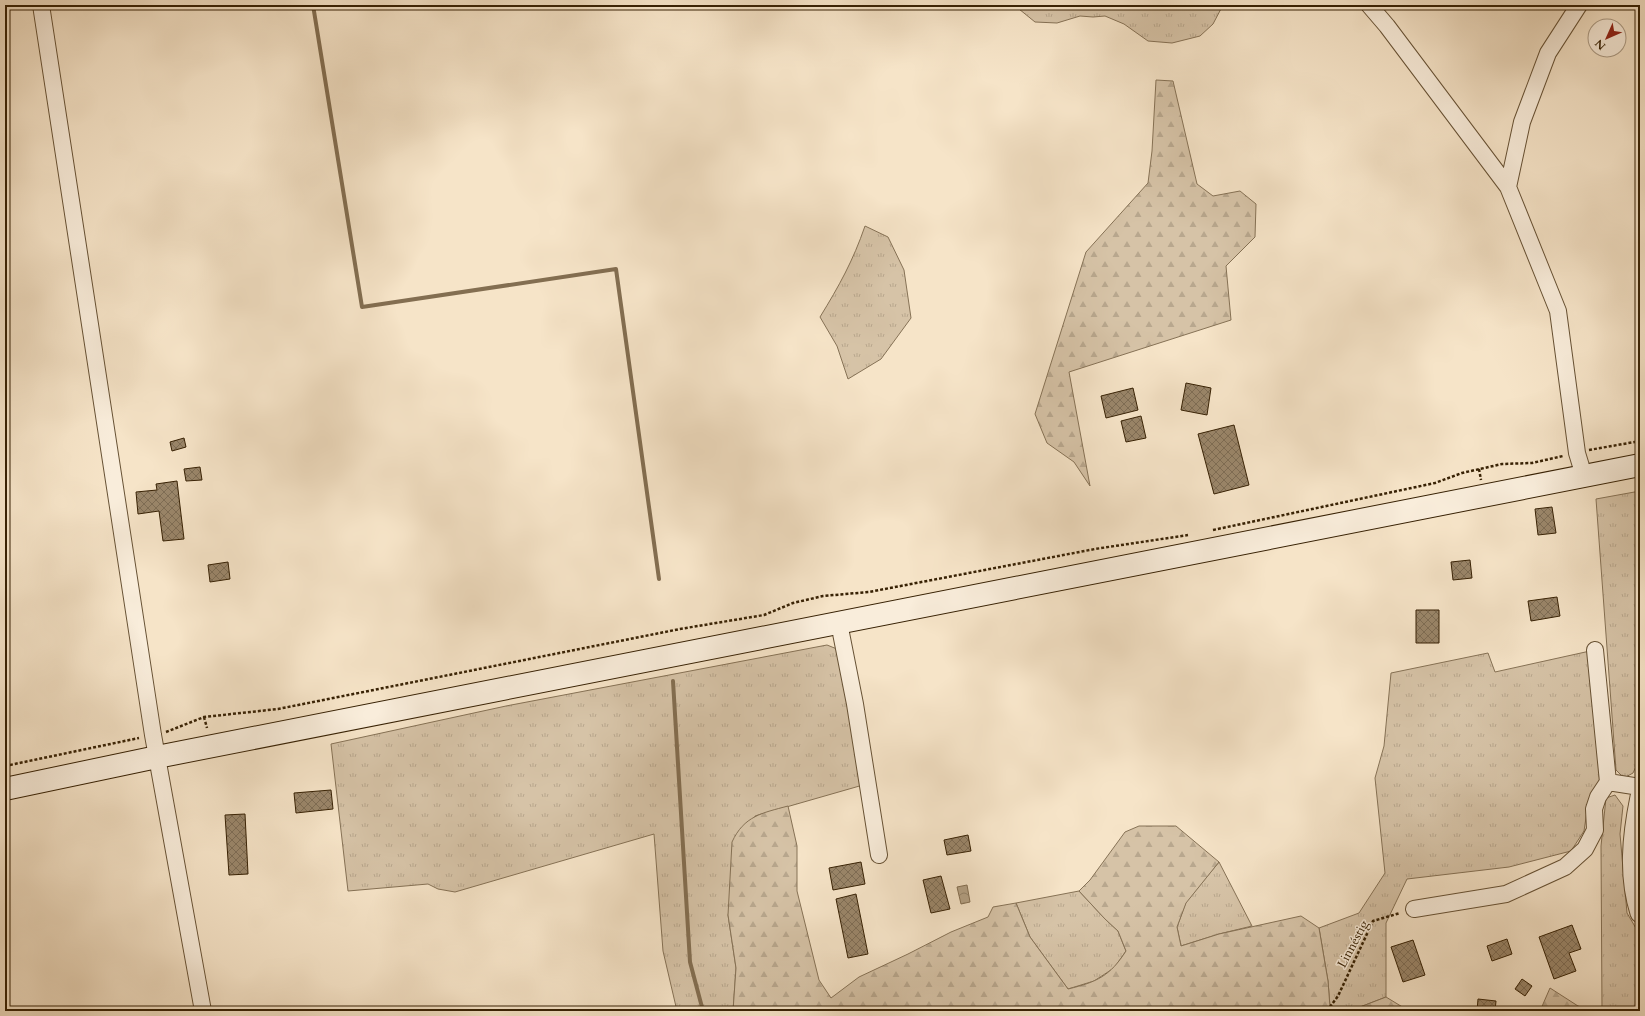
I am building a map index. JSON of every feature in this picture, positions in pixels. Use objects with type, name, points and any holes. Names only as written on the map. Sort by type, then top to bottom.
[{"type":"main road","points":[[5,789],[157,757],[1640,465]]},
{"type":"street","points":[[41,5],[153,735],[203,1011]]},
{"type":"street","points":[[1369,5],[1387,26],[1508,187],[1558,311],[1577,453],[1584,476]]},
{"type":"street","points":[[1508,187],[1522,122],[1548,53],[1579,5]]},
{"type":"street","points":[[839,623],[855,704],[879,855]]},
{"type":"street","points":[[1414,909],[1506,894],[1565,867],[1585,849],[1595,830],[1594,809],[1598,797],[1608,782],[1595,650]]},
{"type":"street","points":[[1608,782],[1640,787]]},
{"type":"street","points":[[1640,798],[1631,857],[1635,897],[1640,913]]},
{"type":"path","points":[[1205,532],[1435,483],[1462,472],[1494,466],[1532,463],[1640,441]]},
{"type":"path","points":[[5,766],[153,735],[168,731],[204,717],[278,709],[672,631],[764,615],[793,603],[823,596],[869,592],[1095,549],[1190,535]]},
{"type":"path","points":[[204,717],[207,728]]},
{"type":"path","name":"Linnéstig","points":[[1327,1011],[1338,996],[1373,921],[1414,909]]},
{"type":"green space","points":[[1018,5],[1223,5],[1213,24],[1200,36],[1172,43],[1148,41],[1124,24],[1105,16],[1080,16],[1057,23],[1035,22],[1019,9]]},
{"type":"green space","points":[[1156,80],[1173,81],[1197,184],[1213,196],[1240,191],[1256,204],[1255,237],[1226,266],[1231,320],[1069,372],[1090,486],[1074,462],[1047,443],[1035,414],[1086,252],[1148,183],[1152,151]]},
{"type":"green space","points":[[865,226],[888,237],[904,270],[911,318],[881,359],[848,379],[837,346],[820,317],[856,251]]},
{"type":"green space","points":[[1640,491],[1640,758],[1633,773],[1624,778],[1616,770],[1596,499]]},
{"type":"green space","points":[[827,645],[837,649],[863,785],[755,816],[728,915],[736,968],[733,1011],[677,1011],[663,951],[654,834],[455,892],[438,889],[428,884],[348,891],[331,744],[506,706]]},
{"type":"green space","points":[[1590,651],[1601,779],[1587,811],[1584,831],[1571,851],[1509,867],[1407,879],[1386,923],[1386,997],[1360,1007],[1330,1007],[1328,981],[1319,928],[1359,913],[1385,873],[1375,778],[1384,746],[1391,673],[1488,653],[1495,672]]},
{"type":"green space","points":[[1615,795],[1623,806],[1620,834],[1627,913],[1640,935],[1640,1011],[1602,1011],[1601,846],[1606,798]]},
{"type":"green space","points":[[788,806],[797,846],[797,891],[819,980],[831,998],[859,977],[951,932],[988,917],[993,907],[1016,903],[1030,937],[1068,989],[1087,984],[1102,977],[1120,960],[1126,951],[1118,931],[1079,891],[1090,880],[1125,832],[1139,826],[1176,826],[1219,862],[1186,903],[1177,927],[1181,946],[1219,934],[1301,916],[1319,928],[1328,981],[1330,1007],[1360,1007],[1386,997],[1409,1011],[733,1011],[736,968],[728,915],[732,842],[742,826],[748,821],[770,811]]},
{"type":"green space","points":[[1219,862],[1252,926],[1219,934],[1181,946],[1177,927],[1186,902]]},
{"type":"green space","points":[[1079,891],[1118,931],[1126,951],[1114,968],[1094,981],[1068,989],[1030,937],[1016,903]]},
{"type":"green space","points":[[1550,988],[1578,1006],[1595,1011],[1540,1011]]},
{"type":"water","points":[[967,885],[970,902],[961,904],[957,887]]},
{"type":"building","points":[[1186,383],[1211,388],[1207,415],[1181,410]]},
{"type":"building","points":[[1133,388],[1138,410],[1106,418],[1101,396]]},
{"type":"building","points":[[1141,416],[1146,438],[1126,442],[1121,421]]},
{"type":"building","points":[[1234,425],[1249,485],[1214,494],[1198,434]]},
{"type":"building","points":[[184,438],[186,447],[172,451],[170,442]]},
{"type":"building","points":[[200,467],[202,480],[186,481],[184,469]]},
{"type":"building","points":[[177,481],[184,539],[163,541],[159,511],[138,514],[136,492],[157,490],[156,484]]},
{"type":"building","points":[[1552,507],[1556,533],[1538,535],[1535,509]]},
{"type":"building","points":[[1470,560],[1472,578],[1453,580],[1451,562]]},
{"type":"building","points":[[228,562],[230,579],[210,582],[208,565]]},
{"type":"building","points":[[1557,597],[1560,616],[1531,621],[1528,601]]},
{"type":"building","points":[[1416,610],[1439,610],[1439,643],[1416,643]]},
{"type":"building","points":[[331,790],[333,809],[296,813],[294,793]]},
{"type":"building","points":[[245,814],[248,874],[229,875],[225,815]]},
{"type":"building","points":[[968,835],[971,851],[947,855],[944,840]]},
{"type":"building","points":[[861,862],[865,884],[833,890],[829,868]]},
{"type":"building","points":[[941,876],[950,909],[931,913],[923,880]]},
{"type":"building","points":[[856,894],[868,954],[848,958],[836,899]]},
{"type":"building","points":[[1572,925],[1581,949],[1569,953],[1576,971],[1554,979],[1539,937]]},
{"type":"building","points":[[1507,939],[1512,954],[1492,961],[1487,946]]},
{"type":"building","points":[[1413,940],[1425,975],[1403,982],[1391,947]]},
{"type":"building","points":[[1522,979],[1532,986],[1525,996],[1515,989]]},
{"type":"building","points":[[1478,999],[1496,1001],[1495,1011],[1477,1011]]},
{"type":"waterway","points":[[313,5],[362,307],[616,269],[659,579]]},
{"type":"waterway","points":[[673,681],[690,962],[703,1011]]}]
